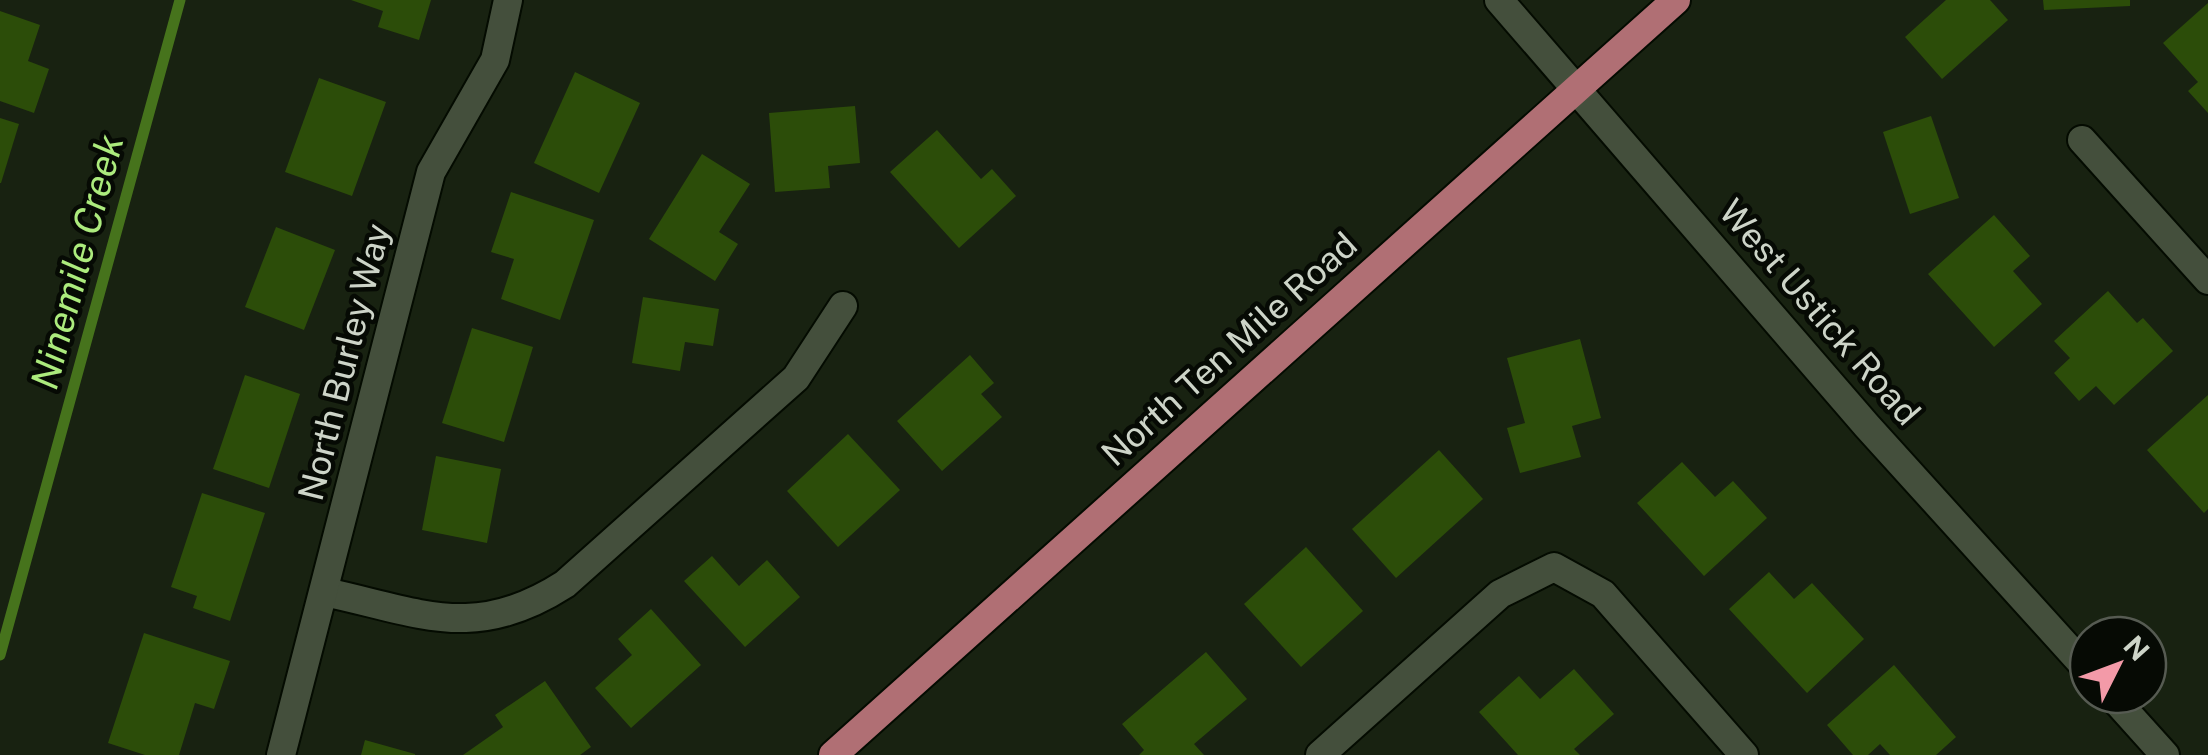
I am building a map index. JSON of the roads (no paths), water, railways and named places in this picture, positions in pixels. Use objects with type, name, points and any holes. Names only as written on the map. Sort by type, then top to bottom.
[{"type":"main road","name":"North Ten Mile Road","points":[[833,755],[1676,0]]},
{"type":"street","name":"North Burley Way","points":[[281,755],[431,172],[495,60],[508,0]]},
{"type":"street","name":"West Ustick Road","points":[[1499,0],[1867,426],[2068,648]]},
{"type":"street","points":[[2082,140],[2208,280]]},
{"type":"street","points":[[325,592],[443,618],[486,619],[528,608],[565,584],[796,378],[843,306]]},
{"type":"street","points":[[1320,755],[1500,594],[1554,566],[1603,594],[1744,755]]},
{"type":"street","points":[[2128,715],[2165,755]]},
{"type":"waterway","name":"Ninemile Creek","points":[[0,655],[180,0]]}]
